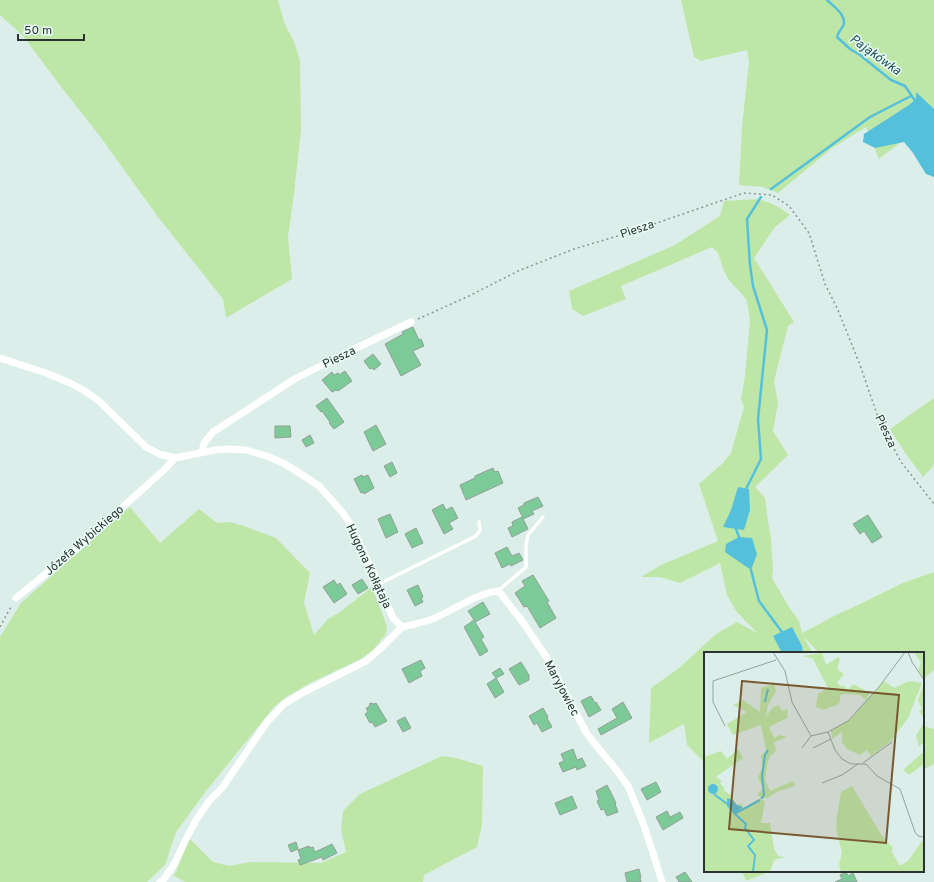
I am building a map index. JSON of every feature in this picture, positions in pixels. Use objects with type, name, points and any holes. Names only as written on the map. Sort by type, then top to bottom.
[{"type":"street","name":"Piesza","points":[[202,452],[204,443],[213,432],[293,380],[411,322]]},
{"type":"street","name":"Hugona Kołłątaja","points":[[0,358],[52,376],[85,391],[99,401],[146,447],[158,454],[175,458],[202,452],[229,449],[246,450],[267,456],[285,464],[319,486],[351,525],[379,584],[393,618],[402,627]]},
{"type":"street","name":"Józefa Wybickiego","points":[[16,598],[74,550],[166,469],[175,458]]},
{"type":"street","points":[[160,882],[164,879],[175,862],[196,820],[209,801],[222,788],[267,722],[284,704],[304,692],[366,661],[402,627],[431,620],[467,602],[491,592],[498,591]]},
{"type":"street","name":"Maryjowiec","points":[[498,591],[522,621],[547,658],[587,734],[628,786],[642,820],[662,882]]},
{"type":"lane","points":[[498,591],[526,567],[526,545],[528,535],[543,517]]},
{"type":"lane","points":[[379,584],[476,536],[480,530],[479,522]]},
{"type":"path","name":"Piesza","points":[[411,322],[469,296],[518,271],[574,249],[631,232],[744,194],[772,195],[789,206],[808,233],[826,284],[860,365],[880,420],[901,462],[934,504]]},
{"type":"path","points":[[0,627],[16,598]]},
{"type":"green space","points":[[0,0],[278,0],[284,22],[295,44],[300,61],[301,130],[288,237],[292,279],[226,318],[223,299],[158,217],[99,135],[23,36],[0,15]]},
{"type":"green space","points":[[681,0],[934,0],[934,174],[906,138],[879,159],[866,127],[831,149],[778,193],[763,187],[739,185],[742,126],[749,62],[747,50],[701,61],[694,57]]},
{"type":"green space","points":[[757,199],[775,205],[790,215],[775,227],[754,258],[794,322],[788,326],[774,381],[778,403],[773,431],[788,455],[755,487],[765,498],[771,540],[773,569],[772,578],[799,621],[802,633],[903,583],[934,572],[934,670],[924,678],[924,652],[818,652],[803,636],[812,652],[704,652],[704,762],[687,745],[684,724],[649,743],[651,688],[679,668],[716,634],[737,622],[757,633],[736,611],[727,595],[720,563],[680,583],[660,577],[641,577],[661,565],[718,541],[699,484],[722,464],[731,453],[744,407],[741,399],[745,376],[750,321],[746,299],[729,280],[724,271],[718,253],[712,247],[621,286],[626,299],[583,316],[572,309],[569,291],[675,245],[720,216],[724,201]]},
{"type":"green space","points":[[934,398],[934,465],[923,477],[890,429]]},
{"type":"green space","points":[[130,507],[160,543],[199,509],[217,523],[230,522],[276,538],[310,573],[304,603],[314,635],[328,619],[340,612],[372,587],[385,621],[387,628],[386,634],[373,650],[361,659],[312,682],[286,697],[274,707],[206,791],[176,832],[165,865],[147,882],[0,882],[0,637],[21,603]]},
{"type":"green space","points":[[924,726],[934,729],[934,764],[924,769]]},
{"type":"green space","points":[[442,756],[456,758],[483,766],[482,825],[477,847],[424,875],[423,882],[185,882],[173,875],[176,872],[189,838],[213,862],[229,866],[250,862],[321,863],[346,852],[341,830],[343,811],[360,794]]},
{"type":"green space","points":[[742,872],[768,872],[746,881]]},
{"type":"water","points":[[916,92],[934,109],[934,177],[926,174],[904,142],[875,148],[863,142],[864,134],[909,105],[916,99]]},
{"type":"water","points":[[738,487],[749,489],[750,510],[744,530],[723,527],[731,510]]},
{"type":"water","points":[[739,537],[752,538],[757,554],[751,570],[725,552],[726,544]]},
{"type":"water","points":[[792,627],[802,646],[803,652],[781,652],[773,636]]},
{"type":"building","points":[[413,327],[419,340],[421,339],[424,346],[413,351],[421,365],[401,376],[385,344],[403,334],[402,332]]},
{"type":"building","points":[[373,354],[381,364],[374,370],[372,368],[370,369],[364,361]]},
{"type":"building","points":[[345,371],[352,381],[338,391],[336,390],[332,392],[322,380],[332,372],[334,375],[338,373],[339,375]]},
{"type":"building","points":[[327,398],[344,422],[334,429],[322,411],[321,412],[316,406]]},
{"type":"building","points":[[376,425],[386,444],[373,451],[364,432]]},
{"type":"building","points":[[275,426],[290,426],[291,437],[275,438]]},
{"type":"building","points":[[310,435],[314,443],[306,447],[302,440]]},
{"type":"building","points":[[392,462],[397,473],[390,477],[384,466]]},
{"type":"building","points":[[493,468],[495,472],[498,471],[503,483],[466,500],[460,485]]},
{"type":"building","points":[[362,475],[363,477],[368,475],[374,488],[364,494],[363,492],[361,493],[354,479]]},
{"type":"building","points":[[538,497],[543,506],[532,511],[534,514],[523,519],[528,529],[512,537],[508,528],[513,526],[512,522],[522,517],[523,518],[518,508],[524,505],[524,503]]},
{"type":"building","points":[[443,504],[446,510],[452,507],[458,518],[449,523],[453,529],[444,534],[432,510]]},
{"type":"building","points":[[390,514],[398,532],[386,538],[378,519]]},
{"type":"building","points":[[868,515],[882,537],[872,543],[864,531],[860,534],[853,524]]},
{"type":"building","points":[[416,528],[423,543],[412,548],[405,534]]},
{"type":"building","points":[[507,547],[512,556],[519,553],[523,560],[511,566],[510,564],[502,568],[495,553]]},
{"type":"building","points":[[533,575],[549,601],[547,602],[556,618],[540,628],[527,606],[524,607],[515,593],[525,586],[522,581]]},
{"type":"building","points":[[362,579],[368,588],[358,594],[352,585]]},
{"type":"building","points":[[334,580],[337,585],[340,583],[347,594],[334,603],[323,587]]},
{"type":"building","points":[[418,585],[423,597],[421,598],[423,602],[415,606],[407,590]]},
{"type":"building","points":[[483,602],[490,614],[475,622],[484,637],[481,639],[488,651],[480,656],[464,627],[474,620],[468,611]]},
{"type":"building","points":[[421,660],[425,668],[420,671],[422,676],[409,683],[402,669]]},
{"type":"building","points":[[521,662],[529,675],[529,680],[519,685],[509,669]]},
{"type":"building","points":[[500,668],[504,674],[496,678],[492,673]]},
{"type":"building","points":[[496,678],[504,692],[495,698],[487,684]]},
{"type":"building","points":[[591,696],[601,710],[589,717],[581,701]]},
{"type":"building","points":[[623,702],[632,718],[601,735],[598,729],[617,718],[612,709]]},
{"type":"building","points":[[370,703],[376,703],[387,721],[375,727],[372,722],[370,723],[365,714],[368,712],[366,708],[369,707]]},
{"type":"building","points":[[543,708],[552,727],[542,732],[537,723],[534,725],[529,716]]},
{"type":"building","points":[[405,717],[411,728],[403,732],[397,721]]},
{"type":"building","points":[[573,749],[577,760],[582,758],[586,766],[577,770],[576,767],[563,772],[559,763],[564,761],[561,754]]},
{"type":"building","points":[[656,782],[661,792],[647,800],[641,789]]},
{"type":"building","points":[[607,785],[616,803],[618,812],[607,816],[604,809],[601,810],[597,801],[599,800],[596,791]]},
{"type":"building","points":[[572,796],[577,808],[560,815],[555,803]]},
{"type":"building","points":[[667,811],[670,817],[680,812],[683,818],[663,830],[656,817]]},
{"type":"building","points":[[296,842],[298,849],[291,852],[288,845]]},
{"type":"building","points":[[332,844],[337,853],[323,860],[322,857],[300,865],[298,860],[301,859],[298,850],[309,846],[309,848],[313,847],[315,852]]},
{"type":"building","points":[[639,869],[641,882],[627,882],[625,873]]},
{"type":"building","points":[[685,872],[692,882],[679,882],[676,877]]},
{"type":"building","points":[[846,872],[848,876],[853,873],[857,882],[835,882],[842,879],[840,875]]},
{"type":"waterway","name":"Pająkówka","points":[[827,0],[842,15],[844,22],[837,37],[850,49],[860,55],[891,80],[905,86],[916,102]]},
{"type":"waterway","points":[[771,189],[870,117],[911,96]]},
{"type":"waterway","points":[[746,489],[761,459],[758,419],[767,330],[753,286],[747,219],[761,197]]},
{"type":"waterway","points":[[736,529],[739,537]]},
{"type":"waterway","points":[[751,570],[759,601],[782,632]]}]
